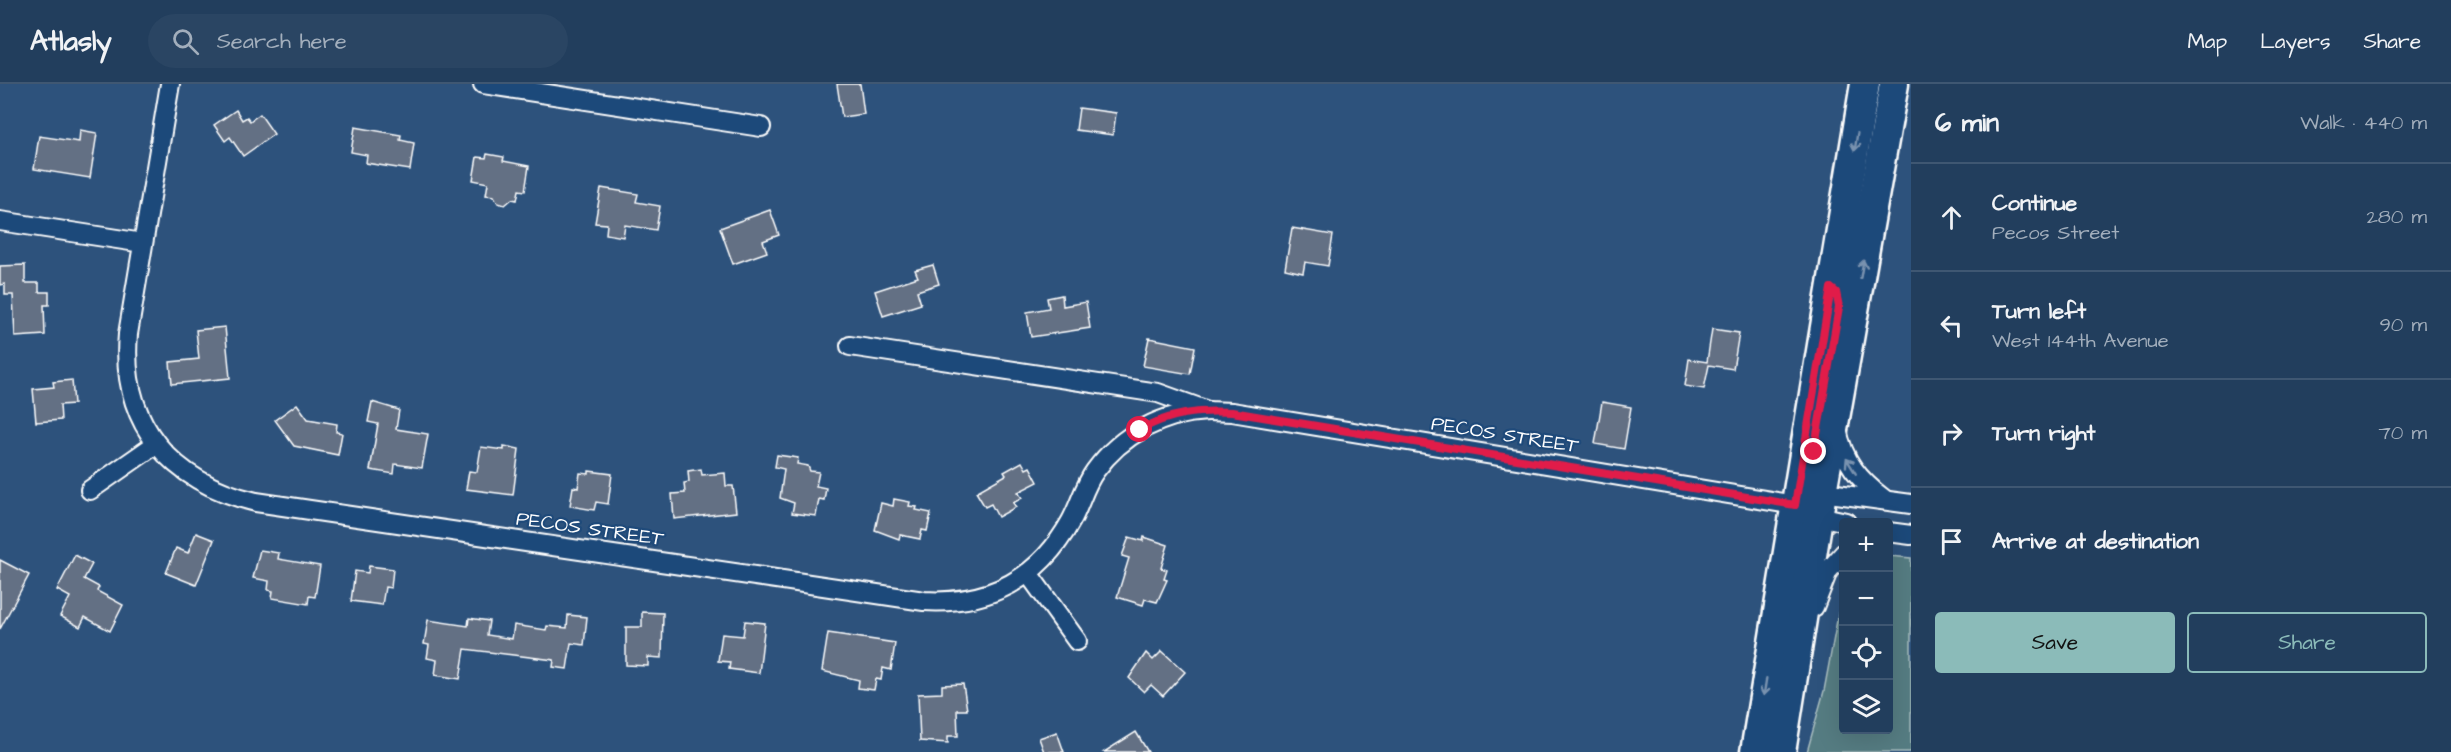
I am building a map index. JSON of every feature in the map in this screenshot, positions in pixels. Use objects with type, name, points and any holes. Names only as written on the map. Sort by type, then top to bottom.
[{"type":"main road","points":[[1781,752],[1794,669],[1787,658],[1786,640],[1805,526],[1821,509],[1831,288],[1865,84]]},
{"type":"main road","points":[[1755,752],[1821,509],[1894,84]]},
{"type":"street","name":"PECOS STREET","points":[[170,84],[128,334],[127,362],[134,401],[156,444],[171,461],[201,483],[229,495],[256,501],[912,599],[960,602],[985,596],[1028,573],[1056,544],[1071,520],[1088,481],[1111,453],[1128,438],[1152,423],[1180,414],[1208,411],[1232,412],[1821,509],[1884,499],[1911,504]]},
{"type":"street","points":[[483,84],[761,127]]},
{"type":"street","points":[[0,221],[143,243]]},
{"type":"street","name":"PECOS STREET","points":[[850,346],[1158,393],[1208,411]]},
{"type":"street","points":[[1835,421],[1846,460],[1868,487],[1884,499]]},
{"type":"street","points":[[90,490],[156,444]]},
{"type":"street","points":[[1794,669],[1828,571],[1839,559]]},
{"type":"street","points":[[1028,573],[1077,641]]},
{"type":"green space","points":[[1893,556],[1911,558],[1911,752],[1807,752],[1824,691],[1839,610],[1839,734],[1893,734]]},
{"type":"building","points":[[837,84],[860,84],[864,114],[842,117]]},
{"type":"building","points":[[1079,108],[1116,113],[1113,135],[1076,130]]},
{"type":"building","points":[[236,110],[242,120],[247,117],[250,121],[260,114],[274,134],[243,156],[230,137],[225,141],[214,125]]},
{"type":"building","points":[[355,127],[401,135],[400,140],[414,143],[410,170],[366,163],[367,155],[351,152]]},
{"type":"building","points":[[80,130],[97,133],[90,178],[34,169],[39,136],[79,142]]},
{"type":"building","points":[[487,154],[504,157],[503,161],[529,166],[525,191],[519,190],[517,200],[512,199],[505,205],[498,203],[494,196],[486,195],[488,183],[473,180],[477,157],[486,158]]},
{"type":"building","points":[[601,188],[638,194],[636,202],[660,206],[656,230],[625,225],[623,237],[606,234],[607,224],[595,223]]},
{"type":"building","points":[[770,210],[779,235],[763,241],[767,252],[733,264],[720,228]]},
{"type":"building","points":[[1292,228],[1333,235],[1328,266],[1305,262],[1303,273],[1285,269]]},
{"type":"building","points":[[25,265],[25,283],[39,283],[39,292],[49,292],[49,305],[44,305],[45,335],[15,337],[13,295],[5,295],[5,284],[0,285],[0,266]]},
{"type":"building","points":[[933,265],[939,284],[917,291],[921,304],[883,316],[875,291],[918,277],[915,270]]},
{"type":"building","points":[[1062,295],[1063,306],[1086,302],[1090,328],[1031,337],[1027,312],[1049,308],[1047,298]]},
{"type":"building","points":[[225,327],[230,378],[172,384],[170,362],[199,359],[196,330]]},
{"type":"building","points":[[1712,329],[1739,333],[1733,369],[1709,365],[1704,389],[1685,386],[1689,359],[1707,362]]},
{"type":"building","points":[[1149,338],[1195,347],[1190,374],[1143,366]]},
{"type":"building","points":[[72,380],[74,404],[60,405],[61,420],[36,422],[33,389],[54,387],[53,382]]},
{"type":"building","points":[[372,402],[399,410],[396,429],[428,434],[422,468],[395,464],[394,474],[370,470],[378,424],[368,422]]},
{"type":"building","points":[[1602,402],[1631,407],[1624,449],[1595,444]]},
{"type":"building","points":[[297,404],[308,419],[337,424],[336,432],[342,433],[338,455],[294,446],[275,420]]},
{"type":"building","points":[[504,446],[519,449],[513,495],[466,489],[469,471],[477,472],[481,447],[504,450]]},
{"type":"building","points":[[777,455],[798,458],[797,464],[808,466],[810,471],[819,472],[816,486],[826,488],[824,500],[819,499],[816,516],[792,513],[794,503],[780,498],[784,469],[775,467]]},
{"type":"building","points":[[1022,462],[1026,469],[1030,467],[1038,482],[1018,492],[1022,498],[1013,503],[1016,507],[998,517],[991,504],[985,507],[976,492],[1006,475],[1004,472]]},
{"type":"building","points":[[701,469],[702,475],[725,473],[726,486],[733,486],[736,512],[674,519],[672,494],[685,493],[684,483],[689,482],[688,471]]},
{"type":"building","points":[[589,471],[612,474],[608,504],[596,502],[594,510],[570,506],[573,487],[578,488],[580,473],[589,474]]},
{"type":"building","points":[[894,499],[910,502],[909,506],[917,507],[916,510],[931,513],[927,531],[922,530],[920,539],[900,535],[899,539],[875,530],[881,503],[893,506]]},
{"type":"building","points":[[196,533],[214,540],[196,585],[166,573],[176,548],[188,553]]},
{"type":"building","points":[[1129,537],[1143,541],[1144,537],[1168,545],[1161,568],[1167,570],[1164,579],[1167,580],[1157,602],[1145,599],[1143,605],[1117,597],[1129,558],[1122,556]]},
{"type":"building","points":[[260,550],[279,553],[278,559],[320,566],[315,597],[309,596],[308,604],[272,598],[273,591],[268,590],[269,581],[253,578]]},
{"type":"building","points":[[75,555],[92,564],[84,579],[99,587],[97,591],[123,605],[110,631],[85,617],[80,627],[60,616],[70,597],[57,590]]},
{"type":"building","points":[[0,560],[29,575],[0,629]]},
{"type":"building","points":[[369,566],[393,569],[391,588],[385,587],[382,605],[351,601],[355,571],[368,573]]},
{"type":"building","points":[[642,612],[663,613],[662,658],[648,657],[648,666],[626,665],[626,627],[642,627]]},
{"type":"building","points":[[568,615],[587,617],[584,645],[571,643],[567,669],[553,667],[554,660],[465,649],[460,679],[435,675],[437,660],[427,658],[429,645],[424,644],[428,620],[468,626],[469,618],[489,621],[487,635],[512,639],[514,625],[546,630],[547,626],[567,628]]},
{"type":"building","points":[[745,621],[765,623],[759,673],[729,669],[730,662],[718,661],[722,634],[743,636]]},
{"type":"building","points":[[828,633],[895,643],[891,670],[883,668],[881,680],[876,679],[874,690],[858,688],[859,680],[822,671]]},
{"type":"building","points":[[1162,651],[1185,672],[1163,696],[1151,685],[1144,692],[1129,678],[1146,653],[1153,660]]},
{"type":"building","points":[[963,684],[967,710],[957,710],[958,736],[948,736],[948,743],[920,741],[918,694],[942,693],[942,685]]},
{"type":"building","points":[[1057,732],[1064,752],[1044,752],[1039,738]]},
{"type":"building","points":[[1136,732],[1148,752],[1104,752]]},
{"type":"route","points":[[1140,430],[1164,418],[1180,414],[1208,411],[1232,412],[1317,428],[1795,505],[1831,288],[1836,292],[1839,307],[1814,452]]}]
